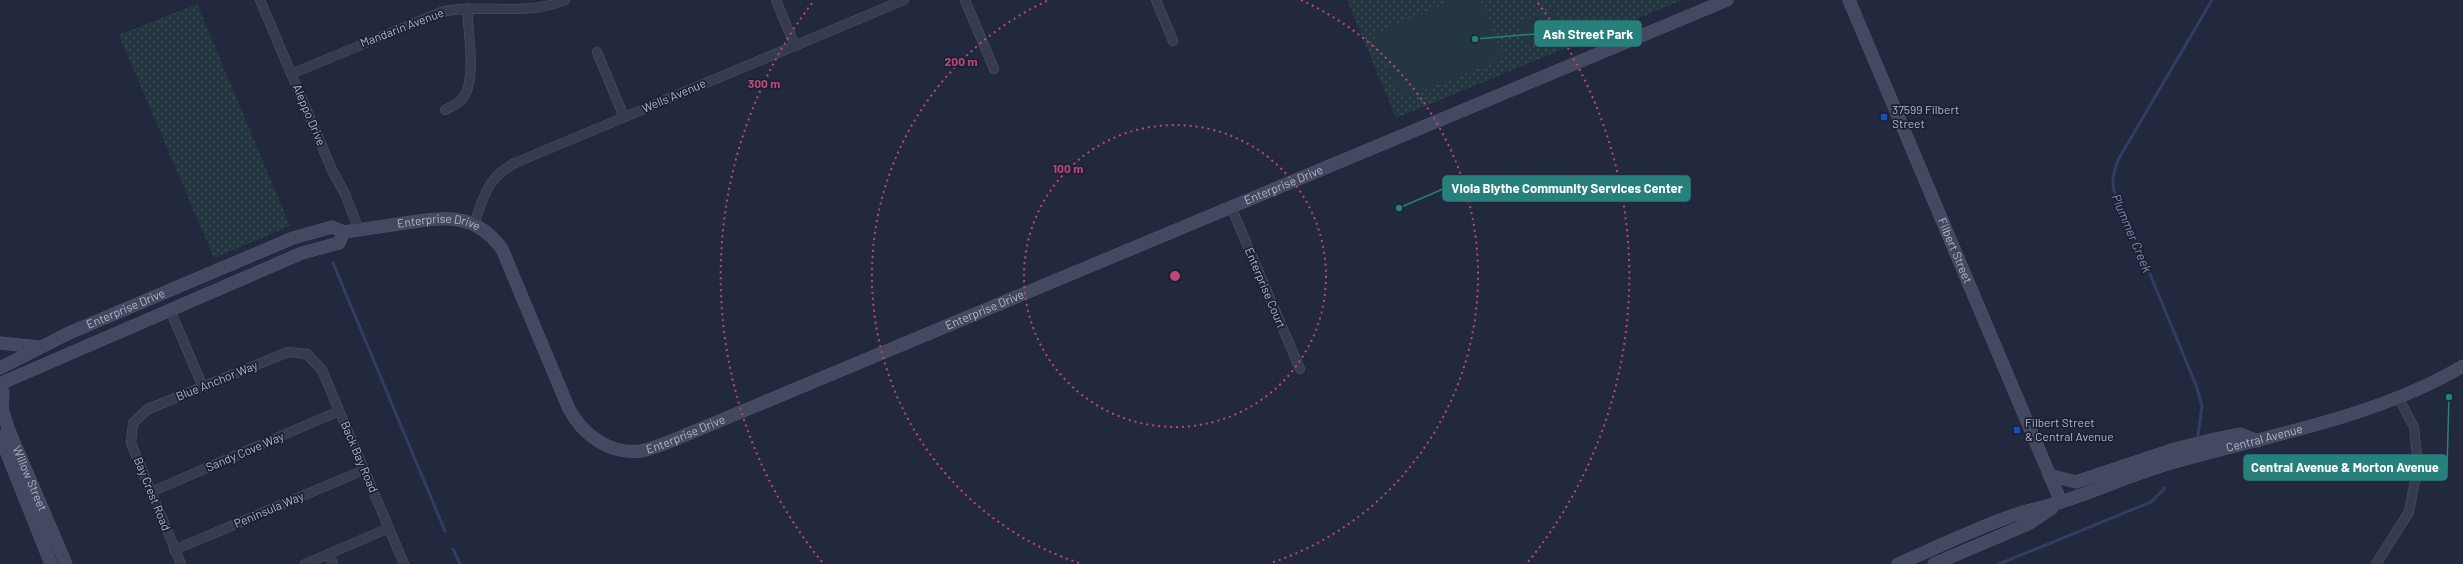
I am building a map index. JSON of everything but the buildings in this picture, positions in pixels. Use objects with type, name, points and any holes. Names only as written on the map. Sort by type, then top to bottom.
[{"type":"street","name":"Aleppo Drive","points":[[260,0],[332,170],[345,194],[359,230]]},
{"type":"street","name":"Mandarin Avenue","points":[[291,74],[441,12],[466,8],[530,9],[546,7],[565,0]]},
{"type":"street","points":[[776,0],[795,46]]},
{"type":"street","name":"Wells Avenue","points":[[474,224],[486,189],[493,178],[502,170],[624,117],[904,0]]},
{"type":"street","points":[[965,0],[994,69]]},
{"type":"street","points":[[1156,0],[1173,41]]},
{"type":"street","name":"Enterprise Drive","points":[[0,368],[69,332],[294,238],[332,227],[344,232],[436,219],[462,220],[474,224],[494,239],[508,263],[576,420],[584,432],[595,439],[625,452],[655,448],[1727,0]]},
{"type":"street","name":"Filbert Street","points":[[1848,0],[2061,502]]},
{"type":"street","points":[[445,110],[463,98],[467,88],[470,66],[466,8]]},
{"type":"street","points":[[597,52],[624,117]]},
{"type":"street","name":"Enterprise Court","points":[[1231,207],[1300,369]]},
{"type":"street","name":"Enterprise Drive","points":[[2,385],[302,253],[339,242],[344,232]]},
{"type":"street","points":[[170,310],[203,387]]},
{"type":"street","points":[[0,343],[40,347]]},
{"type":"street","name":"Blue Anchor Way","points":[[133,423],[148,409],[288,352],[307,354]]},
{"type":"street","name":"Back Bay Road","points":[[307,354],[322,370],[404,564]]},
{"type":"street","name":"Central Avenue","points":[[1898,564],[2019,513],[2061,502],[2159,466],[2258,441],[2399,399],[2435,382],[2463,366]]},
{"type":"street","name":"Willow Street","points":[[2,385],[2,408],[8,428],[66,564]]},
{"type":"street","points":[[2376,564],[2409,512],[2418,465],[2414,427],[2399,399]]},
{"type":"street","name":"Sandy Cove Way","points":[[151,492],[340,411]]},
{"type":"street","name":"Bay Crest Road","points":[[133,423],[131,443],[181,564]]},
{"type":"street","points":[[2049,474],[2076,482],[2175,448],[2240,434],[2258,441]]},
{"type":"street","name":"Willow Street","points":[[0,436],[4,454],[51,564]]},
{"type":"street","name":"Peninsula Way","points":[[174,550],[364,470]]},
{"type":"street","name":"Central Avenue","points":[[1934,564],[2028,524],[2061,502]]},
{"type":"street","points":[[305,564],[389,528]]},
{"type":"street","points":[[329,554],[333,564]]},
{"type":"shaded area","points":[[1347,0],[1683,0],[1396,118]]},
{"type":"shaded area","points":[[1453,0],[1481,0],[1504,58],[1410,96],[1398,91],[1373,35]]},
{"type":"shaded area","points":[[197,4],[290,226],[214,258],[119,35]]},
{"type":"shaded area","points":[[1554,9],[1562,30],[1527,45],[1518,23]]},
{"type":"waterway","name":"Plummer Creek","points":[[2198,435],[2202,406],[2196,385],[2123,209],[2116,196],[2113,180],[2118,160],[2212,0]]},
{"type":"waterway","points":[[333,263],[445,531]]},
{"type":"waterway","name":"Plummer Creek","points":[[1999,564],[2151,502],[2165,488]]},
{"type":"waterway","points":[[453,549],[460,564]]},
{"type":"place","name":"Ash Street Park","points":[[1475,39]]},
{"type":"place","name":"37599 Filbert Street","points":[[1884,117]]},
{"type":"place","name":"Viola Blythe Community Services Center","points":[[1399,208]]},
{"type":"place","name":"Central Avenue & Morton Avenue","points":[[2449,397]]},
{"type":"place","name":"Filbert Street & Central Avenue","points":[[2017,430]]}]
